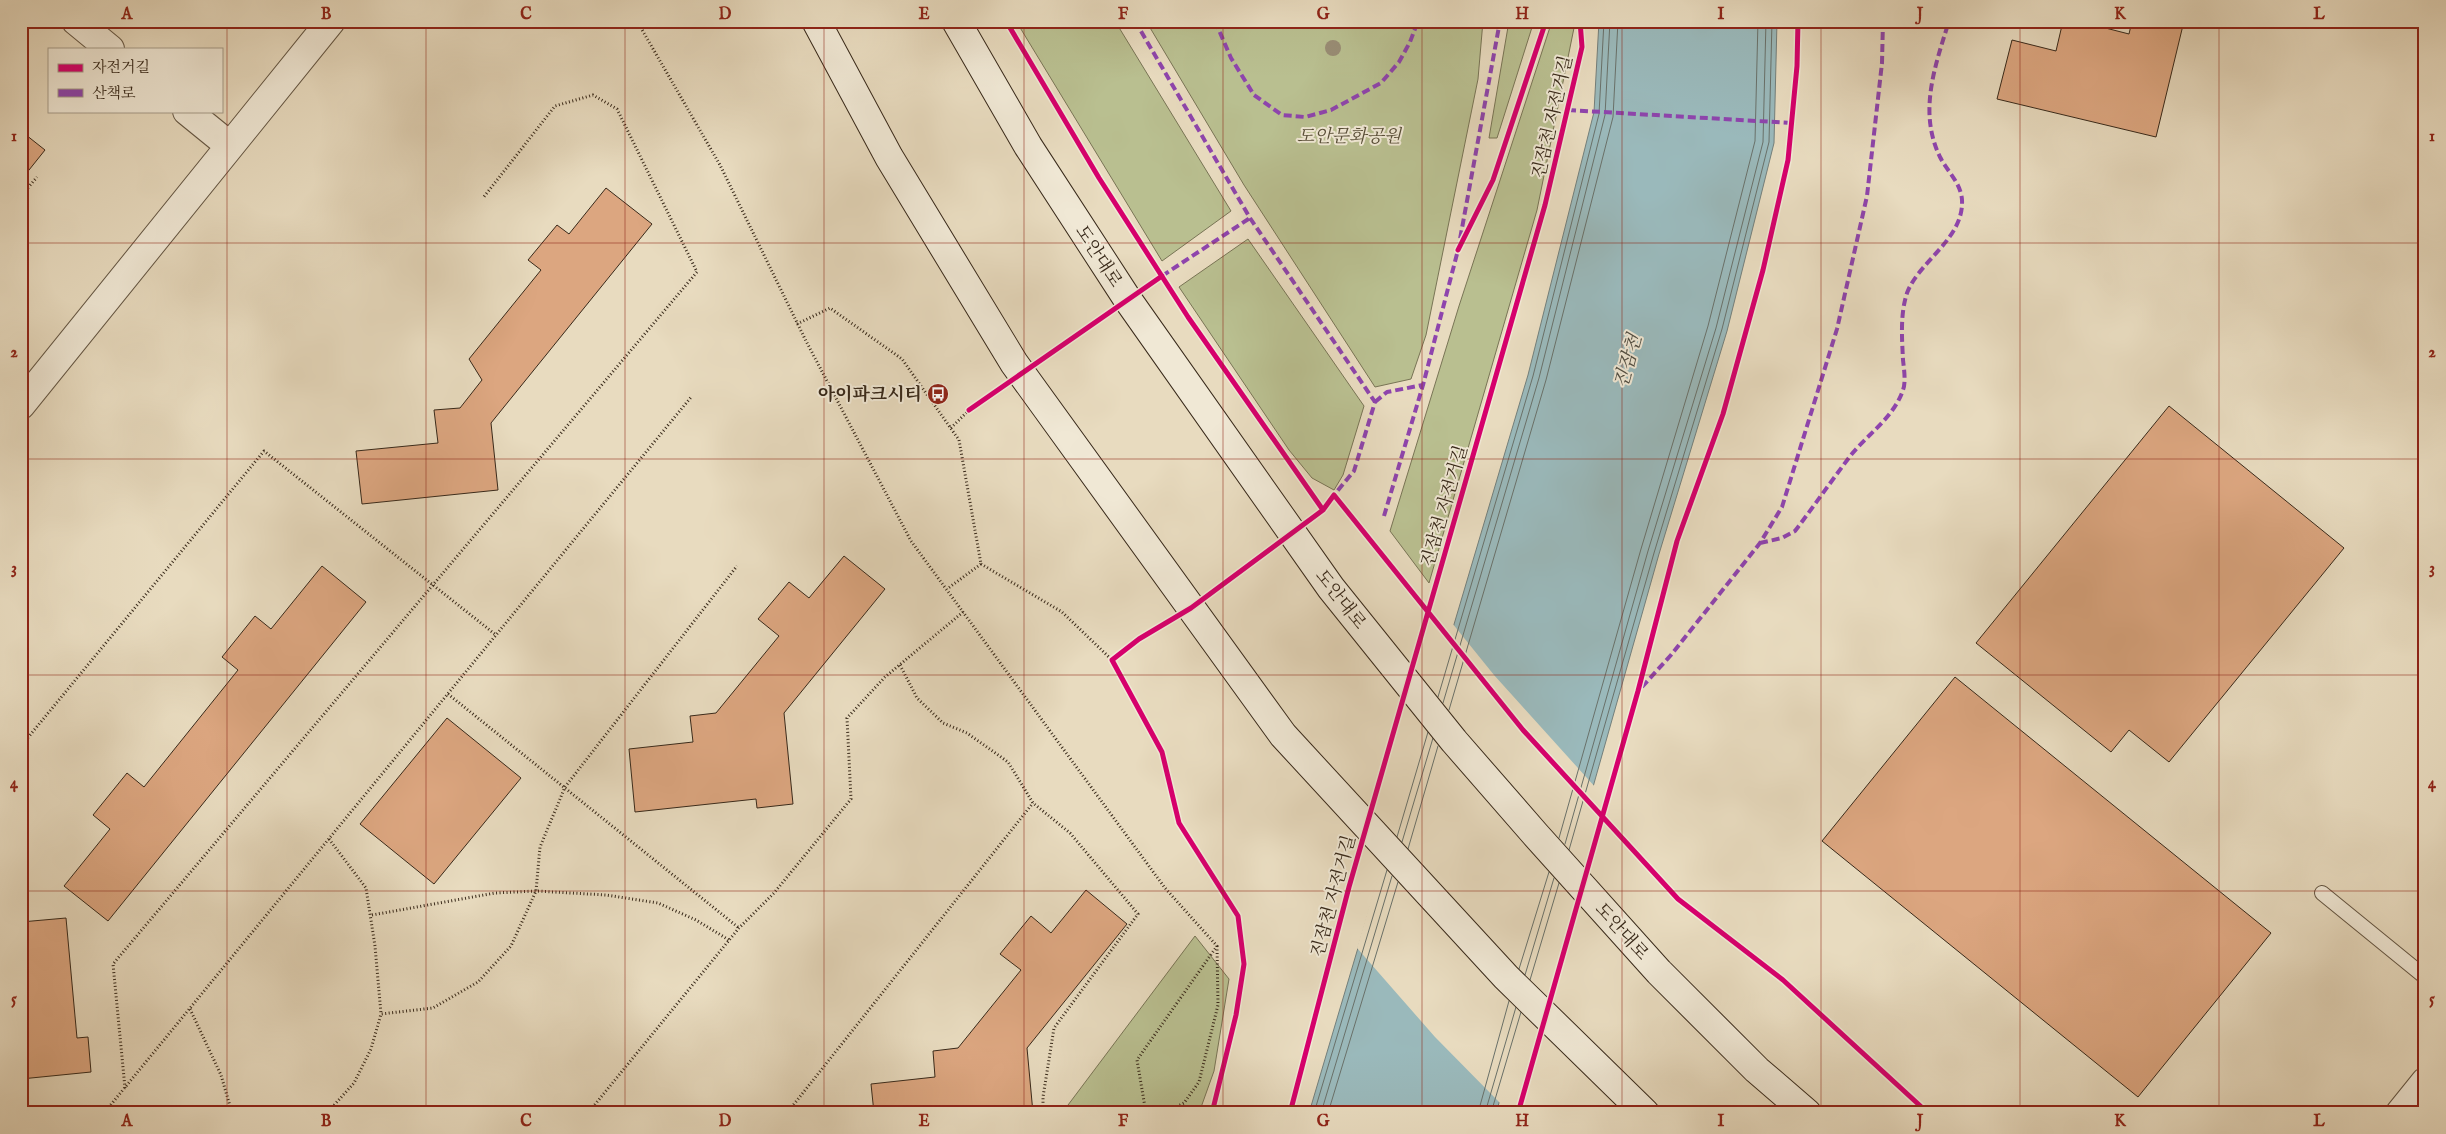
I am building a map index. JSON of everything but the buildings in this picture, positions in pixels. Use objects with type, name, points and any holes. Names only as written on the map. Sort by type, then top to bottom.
[{"type":"main road","points":[[76,21],[109,48]]},
{"type":"main road","points":[[21,405],[331,21]]},
{"type":"main road","points":[[816,21],[889,157],[1014,362],[1283,735],[1506,977],[1645,1113]]},
{"type":"main road","name":"도안대로","points":[[956,21],[1028,146],[1128,300],[1330,588],[1454,741],[1659,972],[1757,1070],[1808,1113]]},
{"type":"main road","points":[[188,112],[230,146]]},
{"type":"main road","points":[[2400,1113],[2425,1082]]},
{"type":"lane","points":[[2322,893],[2425,977]]},
{"type":"path","points":[[637,21],[720,165],[797,324],[911,541],[1165,888],[1217,946],[1218,1005],[1199,1082],[1184,1103],[1164,1113]]},
{"type":"path","points":[[125,1088],[113,964],[434,586],[697,272],[617,109],[593,95],[555,106],[483,198]]},
{"type":"path","points":[[21,196],[37,177]]},
{"type":"path","points":[[797,324],[830,308],[902,359],[959,440],[982,564],[1062,612],[1112,660],[1117,668]]},
{"type":"path","points":[[104,1113],[692,396]]},
{"type":"path","points":[[951,428],[977,405]]},
{"type":"path","points":[[21,746],[264,451],[496,635]]},
{"type":"path","points":[[946,590],[982,564]]},
{"type":"path","points":[[381,1014],[432,1008],[478,982],[511,946],[536,891],[540,847],[565,788],[737,566]]},
{"type":"path","points":[[588,1113],[739,928],[774,893],[851,799],[847,718],[885,677],[963,612]]},
{"type":"path","points":[[1112,660],[1118,656]]},
{"type":"path","points":[[900,665],[917,698],[943,723],[967,733],[1008,762],[1032,803],[1070,833],[1138,914],[1054,1028],[1043,1097],[1043,1113]]},
{"type":"path","points":[[448,694],[739,928]]},
{"type":"path","points":[[787,1113],[1032,803]]},
{"type":"path","points":[[327,1113],[331,1111],[354,1084],[371,1048],[381,1014],[372,915],[366,888],[330,839]]},
{"type":"path","points":[[372,915],[495,893],[536,891],[606,895],[658,903],[696,920],[729,940]]},
{"type":"path","points":[[1146,1113],[1137,1060],[1217,946]]},
{"type":"path","points":[[190,1009],[221,1075],[232,1113]]},
{"type":"green space","points":[[1016,21],[1115,21],[1231,211],[1162,261]]},
{"type":"green space","name":"도안문화공원","points":[[1146,21],[1483,21],[1478,79],[1426,335],[1411,379],[1375,387],[1244,185]]},
{"type":"green space","points":[[1509,21],[1534,21],[1497,138],[1489,138]]},
{"type":"green space","points":[[1552,21],[1575,21],[1575,23],[1537,210],[1429,583],[1390,531],[1459,306]]},
{"type":"green space","points":[[1248,239],[1364,406],[1343,475],[1334,490],[1312,478],[1289,450],[1179,287]]},
{"type":"green space","points":[[1195,936],[1229,979],[1214,1071],[1199,1113],[1062,1113]]},
{"type":"water","name":"진잠천","points":[[1599,21],[1777,21],[1774,143],[1727,331],[1659,554],[1591,794],[1496,1113],[1309,1113],[1528,375],[1594,112]]},
{"type":"pier","points":[[1452,623],[1494,675],[1596,788],[1501,1104],[1435,1037],[1357,948]]},
{"type":"marked path","points":[[1135,21],[1250,218],[1375,402],[1354,471],[1334,495]]},
{"type":"marked path","points":[[1215,21],[1231,58],[1254,95],[1282,115],[1305,117],[1331,110],[1381,83],[1399,62],[1410,42],[1418,21]]},
{"type":"marked path","points":[[1384,516],[1423,385],[1458,250],[1500,21]]},
{"type":"marked path","points":[[1642,687],[1671,655],[1760,543],[1782,507],[1837,329],[1867,196],[1882,63],[1883,21]]},
{"type":"marked path","points":[[1760,543],[1782,538],[1795,531],[1851,455],[1887,417],[1899,400],[1903,390],[1905,379],[1902,326],[1903,309],[1907,293],[1921,270],[1949,238],[1961,214],[1962,200],[1959,188],[1940,157],[1933,140],[1930,123],[1929,106],[1934,72],[1949,21]]},
{"type":"marked path","points":[[1568,110],[1792,123]]},
{"type":"marked path","points":[[1162,276],[1250,218]]},
{"type":"marked path","points":[[1375,402],[1387,392],[1423,385]]},
{"type":"cycle path","points":[[1006,21],[1099,178],[1188,317],[1323,510]]},
{"type":"cycle path","points":[[1458,250],[1493,180],[1546,21]]},
{"type":"cycle path","name":"진잠천 자전거길","points":[[1290,1113],[1349,887],[1545,205],[1582,47],[1580,21]]},
{"type":"cycle path","points":[[1518,1113],[1638,691],[1677,541],[1723,414],[1763,270],[1788,160],[1797,66],[1798,21]]},
{"type":"cycle path","points":[[969,410],[1162,276]]},
{"type":"cycle path","points":[[1212,1113],[1236,1015],[1244,964],[1238,916],[1179,823],[1162,752],[1112,660],[1139,639],[1191,608],[1323,510],[1334,495],[1523,730],[1678,899],[1783,980],[1928,1113]]},
{"type":"place","name":"아이파크시티","points":[[938,394]]}]
